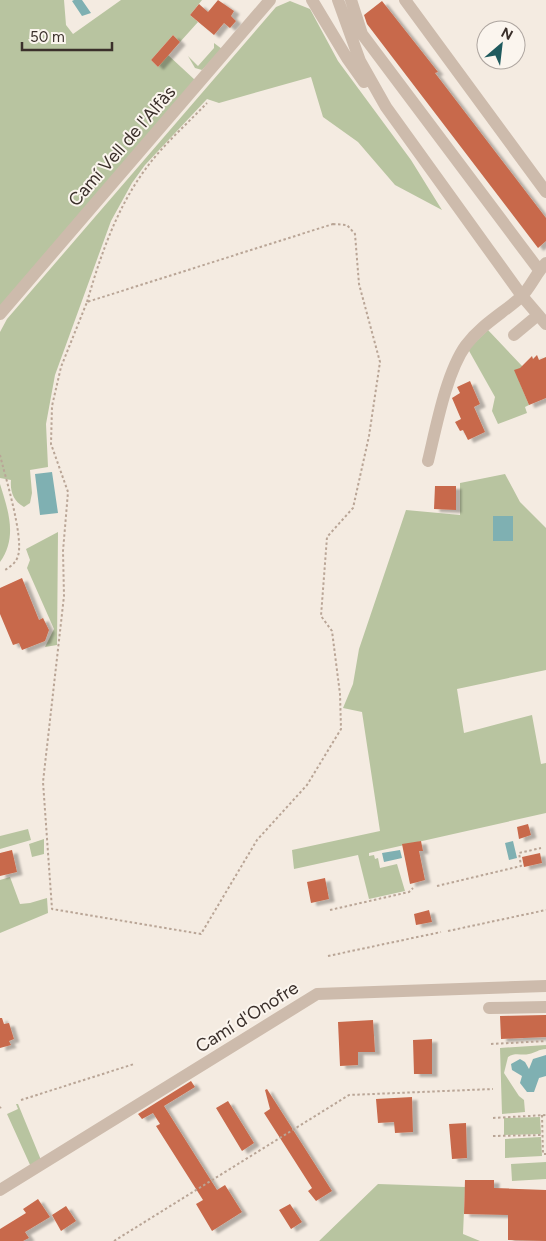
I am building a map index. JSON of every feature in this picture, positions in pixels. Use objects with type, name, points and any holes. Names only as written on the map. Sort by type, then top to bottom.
[{"type":"street","name":"Camí Vell de l'Alfàs","points":[[0,314],[270,0]]},
{"type":"street","points":[[312,0],[347,58],[386,107],[522,296],[542,320],[514,335]]},
{"type":"street","points":[[338,0],[360,61],[386,107]]},
{"type":"street","points":[[351,0],[362,34],[543,266],[522,296],[484,326],[466,345],[458,360],[440,410],[428,461]]},
{"type":"street","points":[[405,0],[546,192]]},
{"type":"street","name":"Camí d'Onofre","points":[[0,1190],[317,994],[546,986]]},
{"type":"street","points":[[489,1008],[546,1007]]},
{"type":"path","points":[[87,302],[333,224],[347,225],[355,234],[359,284],[380,362],[369,436],[353,508],[328,537],[321,616],[332,631],[340,694],[341,729],[307,785],[257,840],[201,934],[52,909],[43,782],[62,615],[63,551],[68,492],[51,444],[52,406],[61,367],[87,302],[102,251],[124,203],[148,166],[207,103]]},
{"type":"path","points":[[0,455],[18,542],[18,556],[12,565],[5,570]]},
{"type":"path","points":[[437,886],[521,866],[519,853],[542,848]]},
{"type":"path","points":[[330,910],[409,892],[413,888]]},
{"type":"path","points":[[448,931],[546,910]]},
{"type":"path","points":[[328,956],[441,932]]},
{"type":"path","points":[[491,1044],[546,1041]]},
{"type":"path","points":[[21,1100],[134,1064]]},
{"type":"path","points":[[114,1241],[349,1095],[493,1089]]},
{"type":"path","points":[[542,1115],[543,1154],[546,1154]]},
{"type":"path","points":[[493,1118],[546,1115]]},
{"type":"path","points":[[493,1136],[543,1135]]},
{"type":"green space","points":[[0,0],[64,0],[66,25],[73,34],[121,0],[202,0],[190,15],[198,22],[180,42],[173,35],[151,60],[158,67],[168,55],[195,80],[0,307]]},
{"type":"green space","points":[[290,1],[310,9],[338,61],[411,160],[442,210],[395,185],[358,142],[323,117],[311,77],[219,103],[207,99],[145,165],[132,183],[111,221],[55,375],[46,424],[48,467],[30,470],[32,493],[30,503],[24,507],[17,502],[13,495],[11,480],[0,478],[0,332],[7,319],[276,7]]},
{"type":"green space","points":[[214,43],[222,49],[202,70],[195,68],[188,56],[198,66],[214,48]]},
{"type":"green space","points":[[488,330],[523,367],[519,381],[529,405],[525,407],[527,413],[498,424],[492,411],[495,397],[468,349]]},
{"type":"green space","points":[[505,474],[520,502],[546,528],[546,670],[457,689],[464,733],[532,715],[541,764],[546,763],[546,813],[369,853],[369,856],[374,855],[375,859],[378,858],[380,868],[397,864],[405,891],[369,899],[358,855],[294,869],[292,850],[380,831],[362,712],[343,708],[353,684],[359,649],[406,510],[460,515],[460,483]]},
{"type":"green space","points":[[0,484],[10,523],[10,533],[9,543],[0,562]]},
{"type":"green space","points":[[58,532],[57,645],[45,647],[54,629],[27,568],[30,560],[26,549]]},
{"type":"green space","points":[[28,829],[31,840],[0,849],[0,836]]},
{"type":"green space","points":[[44,839],[44,854],[32,857],[29,844]]},
{"type":"green space","points":[[10,877],[20,904],[47,898],[48,913],[0,933],[0,880]]},
{"type":"green space","points":[[546,1045],[546,1049],[508,1057],[504,1073],[519,1096],[524,1100],[525,1112],[502,1114],[500,1048]]},
{"type":"green space","points":[[16,1104],[18,1104],[41,1160],[31,1167],[7,1114],[18,1109]]},
{"type":"green space","points":[[540,1117],[541,1134],[504,1135],[504,1118]]},
{"type":"green space","points":[[541,1137],[542,1156],[505,1158],[505,1139]]},
{"type":"green space","points":[[546,1162],[546,1179],[512,1181],[511,1164]]},
{"type":"green space","points":[[378,1184],[465,1187],[463,1234],[480,1241],[319,1241]]},
{"type":"water","points":[[82,0],[91,13],[82,16],[72,1]]},
{"type":"water","points":[[52,472],[58,513],[40,515],[35,474]]},
{"type":"water","points":[[493,516],[513,516],[513,541],[493,541]]},
{"type":"water","points":[[513,841],[517,858],[509,860],[505,843]]},
{"type":"water","points":[[400,850],[402,858],[384,862],[382,853]]},
{"type":"water","points":[[546,1055],[546,1076],[539,1078],[534,1092],[527,1092],[520,1083],[522,1076],[512,1070],[511,1064],[520,1059],[525,1062],[529,1069],[533,1059]]},
{"type":"building","points":[[218,0],[234,11],[231,16],[236,21],[230,28],[224,23],[214,35],[190,15],[199,4],[208,12]]},
{"type":"building","points":[[382,1],[438,72],[435,73],[546,218],[546,241],[538,248],[367,24],[364,15]]},
{"type":"building","points":[[173,35],[180,42],[158,67],[151,60]]},
{"type":"building","points":[[537,355],[539,360],[546,357],[546,398],[529,405],[514,370],[520,368],[532,356],[533,359]]},
{"type":"building","points":[[470,381],[480,404],[474,407],[485,432],[468,440],[463,430],[460,431],[455,422],[461,419],[452,398],[460,393],[457,387]]},
{"type":"building","points":[[435,486],[456,486],[456,510],[434,509]]},
{"type":"building","points":[[22,578],[39,620],[43,618],[49,630],[45,641],[22,650],[19,643],[13,645],[0,614],[0,588]]},
{"type":"building","points":[[528,824],[531,835],[519,839],[517,827]]},
{"type":"building","points":[[421,841],[423,851],[419,851],[425,880],[410,884],[402,844]]},
{"type":"building","points":[[12,850],[17,872],[0,876],[0,853]]},
{"type":"building","points":[[540,853],[542,863],[524,867],[522,857]]},
{"type":"building","points":[[325,878],[329,899],[311,903],[307,882]]},
{"type":"building","points":[[429,910],[432,922],[416,925],[414,914]]},
{"type":"building","points":[[546,1015],[546,1037],[501,1039],[500,1016]]},
{"type":"building","points":[[0,1018],[2,1018],[4,1024],[9,1023],[14,1039],[9,1041],[11,1045],[0,1048]]},
{"type":"building","points":[[373,1020],[375,1052],[358,1052],[358,1065],[340,1066],[338,1022]]},
{"type":"building","points":[[432,1039],[432,1074],[414,1074],[413,1040]]},
{"type":"building","points":[[191,1081],[195,1087],[164,1106],[217,1190],[225,1185],[242,1212],[212,1231],[196,1204],[203,1200],[156,1126],[160,1124],[153,1113],[142,1119],[138,1114]]},
{"type":"building","points":[[267,1089],[332,1191],[316,1201],[308,1191],[312,1188],[264,1113],[270,1109],[265,1090]]},
{"type":"building","points":[[412,1097],[413,1132],[395,1133],[394,1122],[378,1123],[376,1099]]},
{"type":"building","points":[[228,1101],[254,1143],[242,1151],[216,1108]]},
{"type":"building","points":[[466,1123],[467,1158],[452,1159],[449,1124]]},
{"type":"building","points":[[465,1180],[494,1180],[494,1188],[546,1190],[546,1241],[508,1240],[508,1215],[464,1214]]},
{"type":"building","points":[[38,1199],[50,1217],[25,1232],[29,1238],[23,1241],[0,1241],[0,1229],[26,1213],[23,1209]]},
{"type":"building","points":[[290,1204],[302,1222],[291,1229],[279,1210]]},
{"type":"building","points":[[66,1206],[76,1221],[61,1231],[52,1215]]}]
